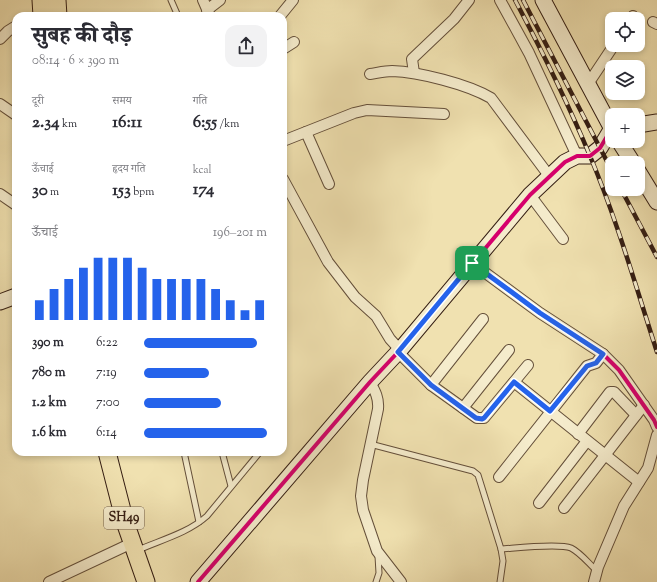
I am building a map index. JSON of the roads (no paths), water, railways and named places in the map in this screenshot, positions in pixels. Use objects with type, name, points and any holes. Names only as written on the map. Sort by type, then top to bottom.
[{"type":"main road","points":[[44,12],[57,0]]},
{"type":"main road","name":"SH49","points":[[108,456],[125,522],[146,582]]},
{"type":"street","points":[[203,0],[209,12]]},
{"type":"street","points":[[210,12],[220,0]]},
{"type":"street","points":[[283,12],[293,0]]},
{"type":"street","points":[[414,73],[412,59],[454,19],[469,0]]},
{"type":"street","points":[[500,0],[528,53],[577,156]]},
{"type":"street","points":[[543,0],[605,116]]},
{"type":"street","points":[[0,39],[12,28]]},
{"type":"street","points":[[287,46],[294,42]]},
{"type":"street","points":[[588,84],[609,52]]},
{"type":"street","points":[[370,74],[391,71],[414,73],[474,89],[491,98],[550,177]]},
{"type":"street","points":[[0,104],[12,112]]},
{"type":"street","points":[[287,139],[354,113],[367,110],[444,114]]},
{"type":"street","points":[[645,124],[657,122]]},
{"type":"street","points":[[306,132],[329,184]]},
{"type":"street","points":[[198,582],[370,382],[399,351],[530,195],[565,162],[577,156],[590,156],[600,148],[605,140]]},
{"type":"street","points":[[645,182],[657,202]]},
{"type":"street","points":[[287,189],[328,262],[355,297],[376,316],[399,351],[431,385],[462,408],[476,418],[482,419],[528,365]]},
{"type":"street","points":[[0,194],[12,202]]},
{"type":"street","points":[[530,195],[564,239]]},
{"type":"street","points":[[472,263],[540,313],[603,354],[619,370],[644,405],[657,427]]},
{"type":"street","points":[[0,302],[12,298]]},
{"type":"street","points":[[431,385],[483,320]]},
{"type":"street","points":[[462,408],[509,350]]},
{"type":"street","points":[[499,477],[587,366],[596,363],[603,354]]},
{"type":"street","points":[[370,382],[379,401],[363,480],[361,496],[363,510],[377,551],[401,582]]},
{"type":"street","points":[[514,382],[639,482]]},
{"type":"street","points":[[578,434],[610,392],[614,392],[636,415]]},
{"type":"street","points":[[564,508],[644,405]]},
{"type":"street","points":[[594,582],[597,571],[624,506],[648,468],[657,434]]},
{"type":"street","points":[[539,503],[587,440]]},
{"type":"street","points":[[49,582],[134,547]]},
{"type":"lane","points":[[171,0],[176,12]]},
{"type":"lane","points":[[370,444],[476,472],[480,478],[501,549],[503,561],[500,582]]},
{"type":"lane","points":[[185,456],[199,522]]},
{"type":"lane","points":[[223,456],[231,486]]},
{"type":"lane","points":[[134,547],[187,529],[199,522],[206,516],[257,456]]},
{"type":"lane","points":[[501,549],[560,546],[570,548],[577,552],[597,571]]},
{"type":"lane","points":[[376,582],[379,560],[377,551]]},
{"type":"railway","points":[[515,0],[564,97],[600,180],[626,254],[657,352]]},
{"type":"railway","points":[[523,0],[605,158]]},
{"type":"railway","points":[[625,196],[657,257]]}]
